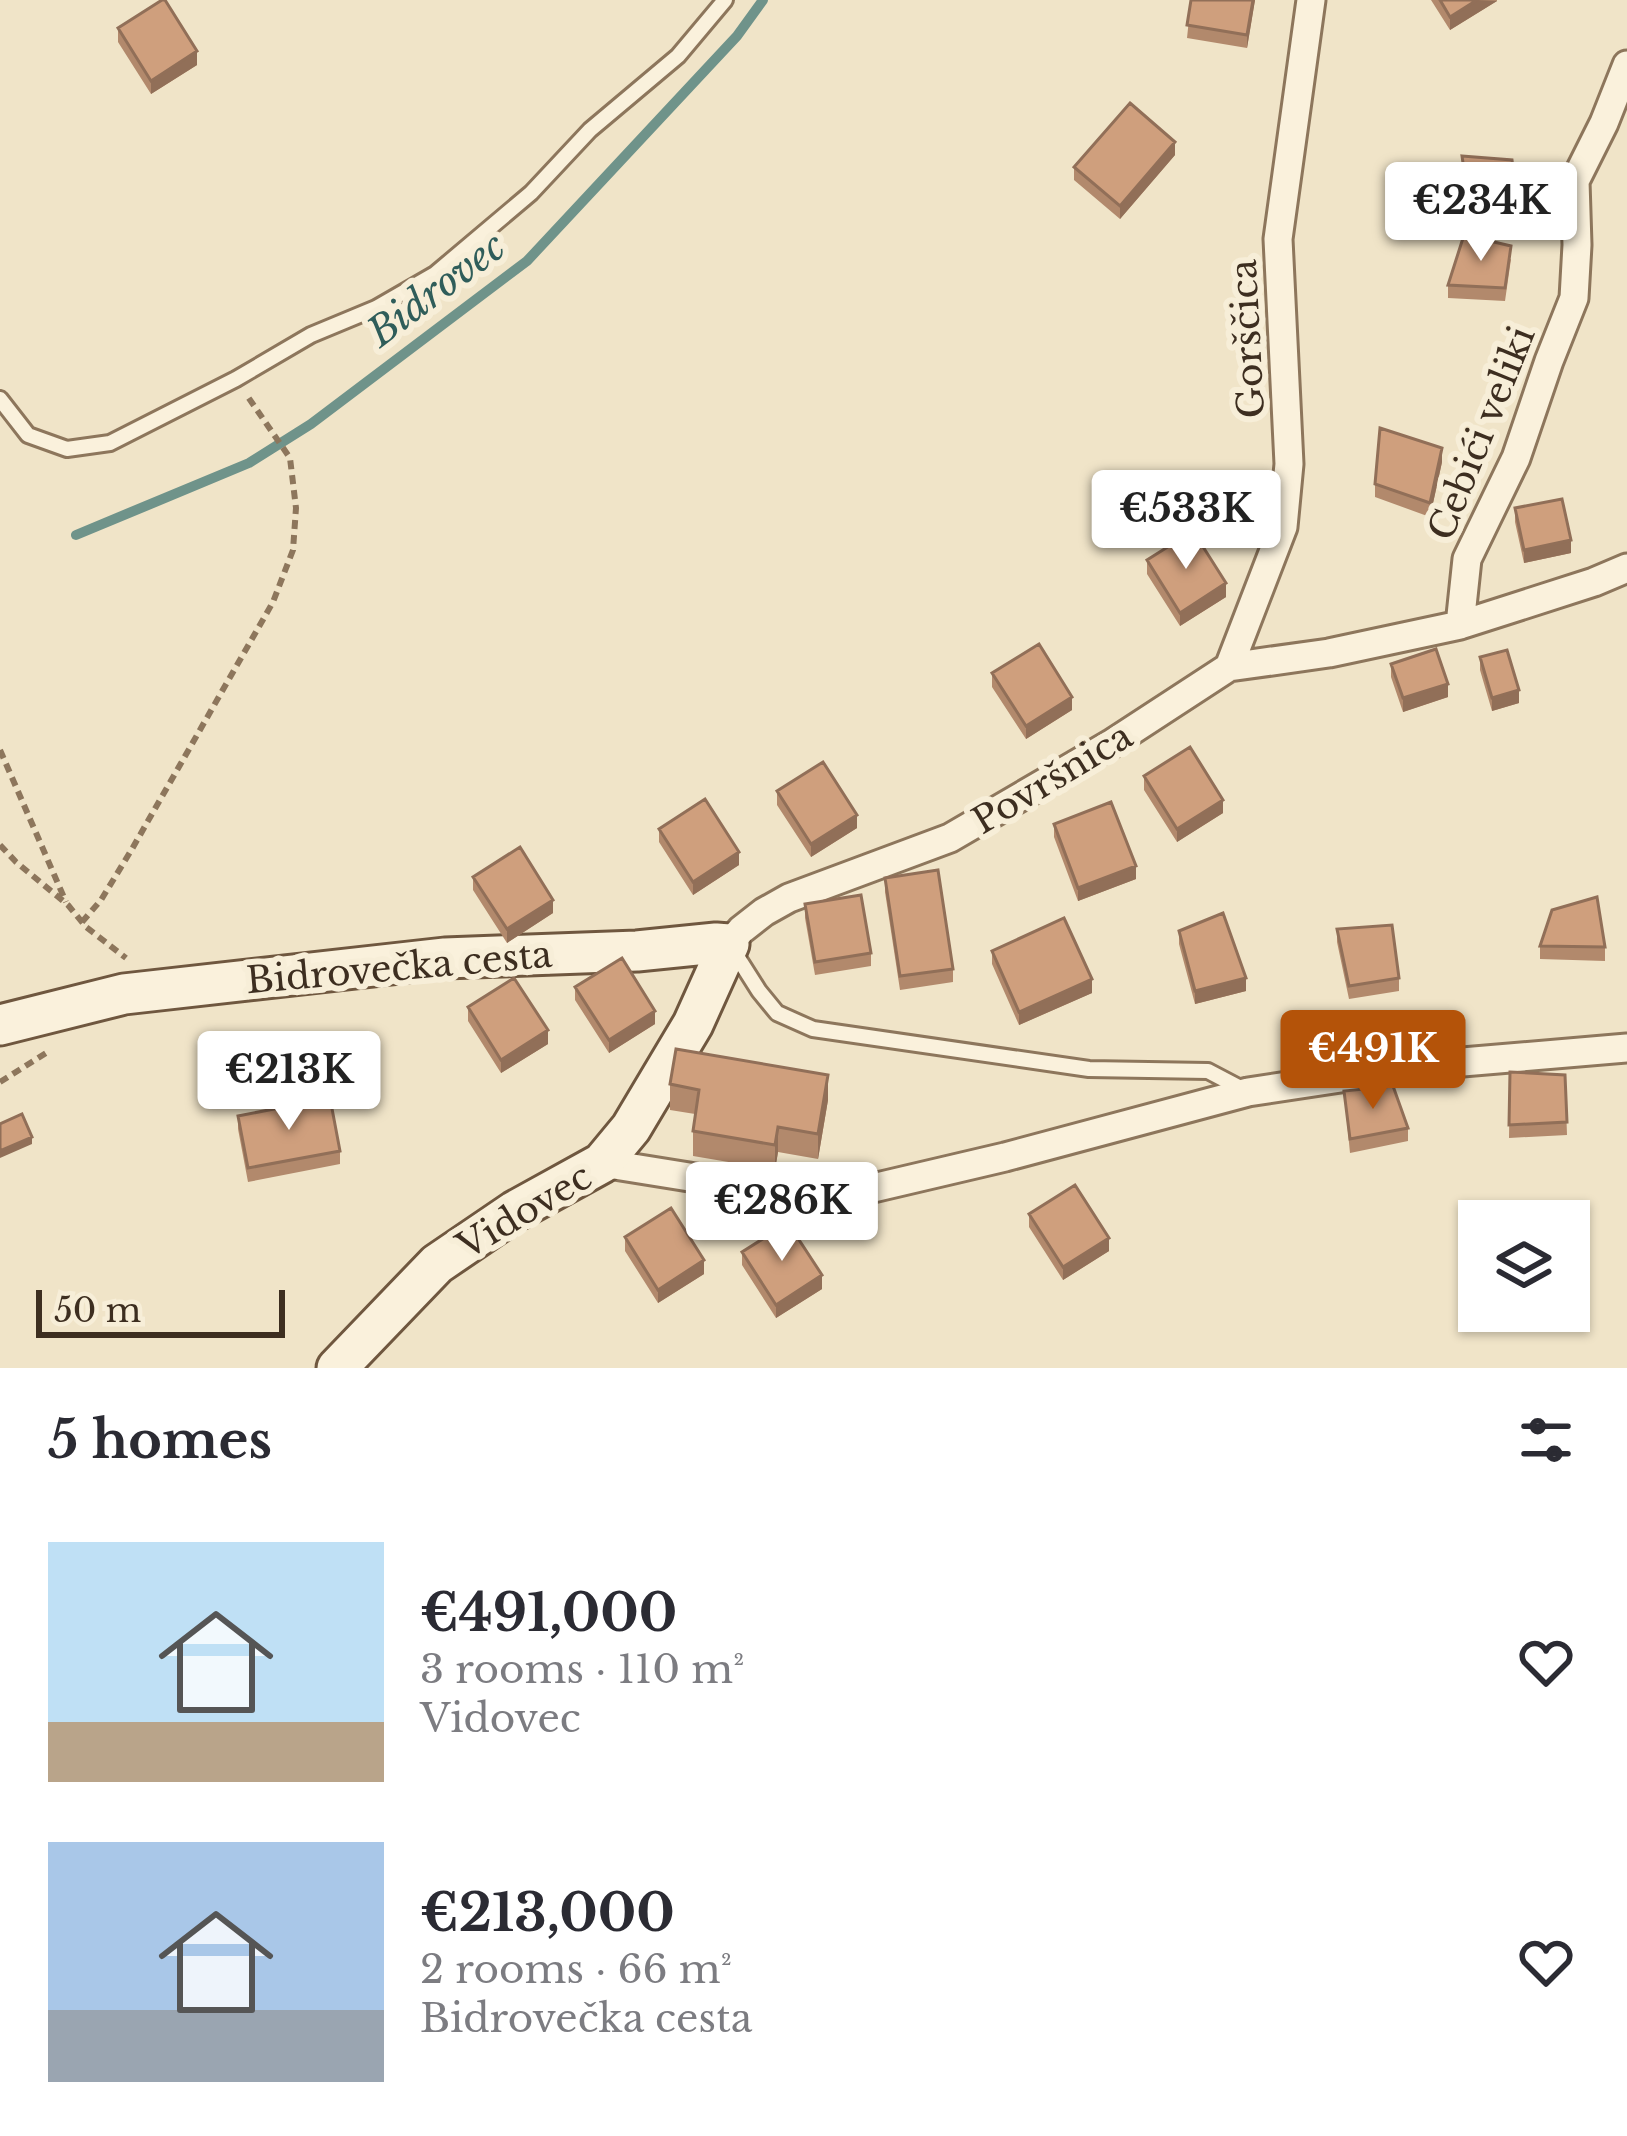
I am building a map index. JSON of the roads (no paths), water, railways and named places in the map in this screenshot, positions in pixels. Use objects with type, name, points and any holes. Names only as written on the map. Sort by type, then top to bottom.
[{"type":"street","name":"Gorščica","points":[[1229,667],[1283,527],[1288,464],[1279,239],[1311,0]]},
{"type":"street","name":"Cebići veliki","points":[[1460,625],[1466,559],[1516,458],[1574,298],[1575,181],[1627,65]]},
{"type":"street","name":"Površnica","points":[[602,1163],[631,1128],[693,1024],[729,944],[764,912],[789,898],[950,838],[1111,744],[1229,667],[1329,653],[1460,625],[1627,568]]},
{"type":"street","name":"Bidrovečka cesta","points":[[0,1025],[166,988],[445,958],[729,944]]},
{"type":"street","name":"Vidovec","points":[[337,1368],[437,1264],[515,1211],[602,1163],[739,1185],[873,1188],[1248,1091],[1427,1065],[1627,1048]]},
{"type":"lane","points":[[0,399],[28,435],[67,449],[110,443],[236,379],[310,334],[376,308],[435,274],[531,193],[590,130],[678,56],[724,0]]},
{"type":"lane","name":"Vidovec","points":[[729,944],[778,1013],[813,1029],[1090,1069],[1208,1071],[1248,1091]]},
{"type":"waterway","name":"Bidrovec","points":[[76,535],[249,463],[311,424],[527,261],[737,36],[763,0]]}]
